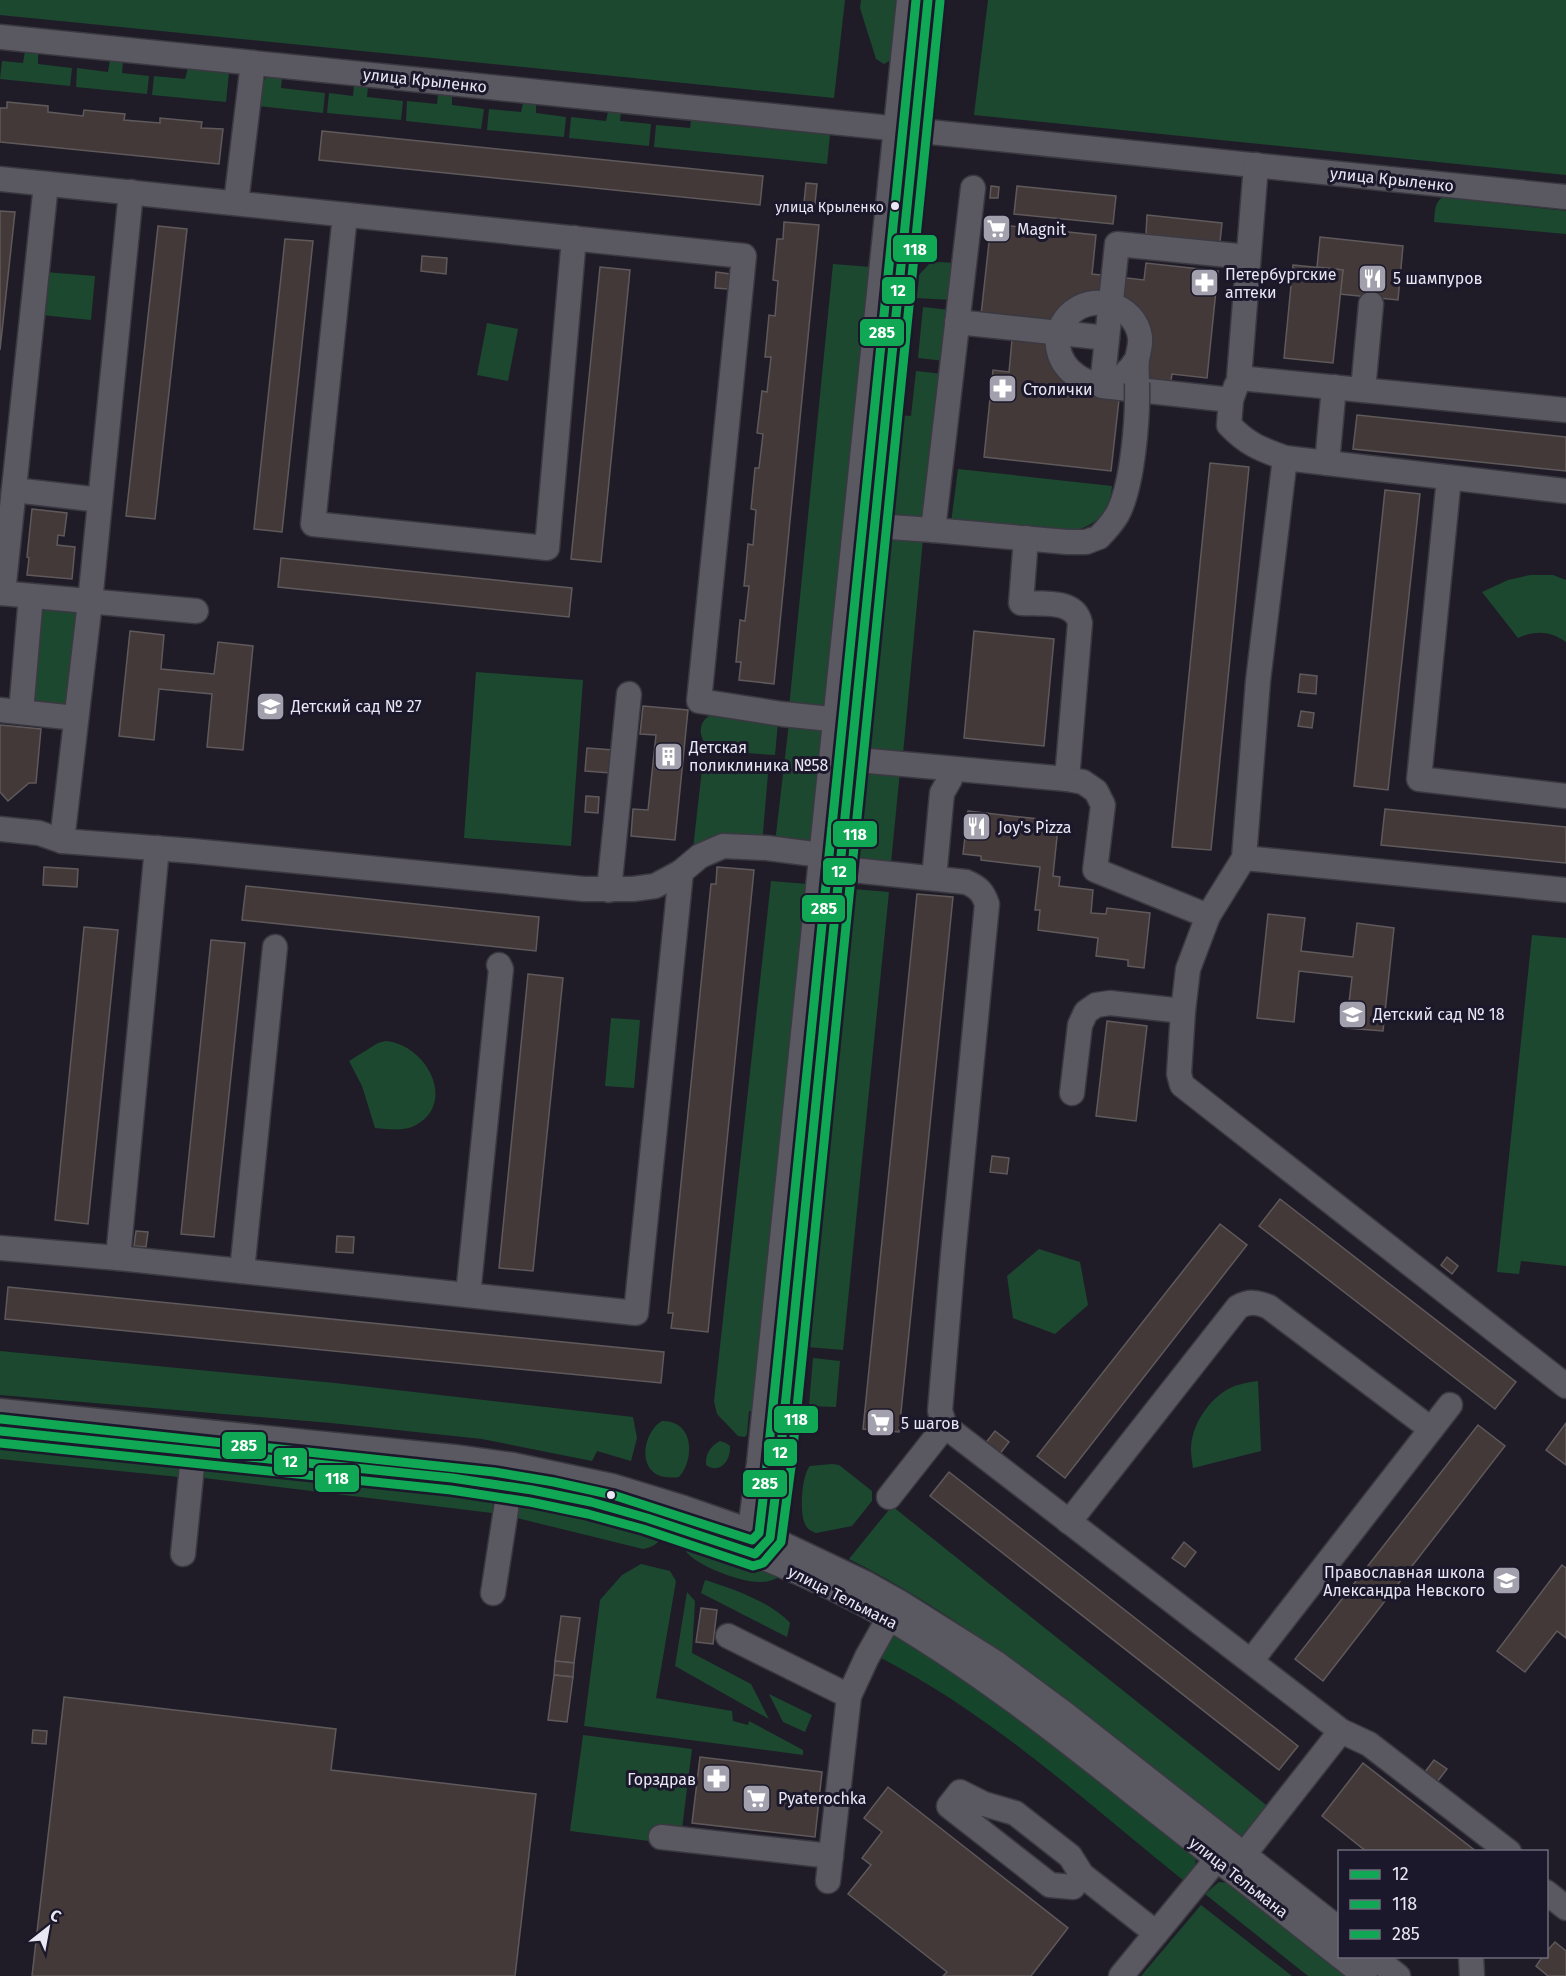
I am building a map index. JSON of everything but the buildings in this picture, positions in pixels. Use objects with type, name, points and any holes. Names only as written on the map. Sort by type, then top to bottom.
[{"type":"street","points":[[758,1541],[779,1466],[831,862],[905,130],[909,0]]},
{"type":"street","points":[[905,130],[928,0]]},
{"type":"street","name":"улица Крыленко","points":[[0,37],[1566,197]]},
{"type":"street","points":[[236,203],[253,63]]},
{"type":"street","points":[[1256,165],[1235,389],[1229,425],[1243,439],[1285,458],[1566,491]]},
{"type":"street","points":[[0,179],[744,256],[699,701],[845,721]]},
{"type":"street","points":[[46,184],[1,593],[196,610]]},
{"type":"street","points":[[933,530],[973,188]]},
{"type":"street","points":[[62,841],[90,602],[130,192]]},
{"type":"street","points":[[345,215],[313,524],[523,546],[547,548],[574,238]]},
{"type":"street","points":[[1248,257],[1117,244],[1102,386],[1235,389],[1334,387],[1566,410]]},
{"type":"street","points":[[1363,390],[1371,304]]},
{"type":"street","points":[[957,322],[1107,338]]},
{"type":"street","points":[[865,526],[1067,542],[1086,542],[1099,537],[1117,515],[1123,502],[1135,437],[1138,405],[1137,359]]},
{"type":"street","points":[[1327,463],[1334,387]]},
{"type":"street","points":[[1285,458],[1258,681],[1244,858],[1208,916],[1188,969],[1179,1074],[1182,1085],[1566,1386]]},
{"type":"street","points":[[1449,478],[1419,779],[1566,796]]},
{"type":"street","points":[[14,490],[100,500]]},
{"type":"street","points":[[1026,538],[1021,603],[1064,606],[1073,609],[1080,623],[1067,779]]},
{"type":"street","points":[[31,596],[10,711],[76,718]]},
{"type":"street","points":[[609,890],[628,694]]},
{"type":"street","points":[[841,758],[1083,782],[1096,791],[1103,805],[1095,870],[1208,916]]},
{"type":"street","points":[[934,878],[942,793],[950,779],[951,768]]},
{"type":"street","points":[[0,829],[39,833],[62,841],[158,848],[584,889],[633,889],[655,886],[681,872],[700,856],[723,846],[767,848],[831,862],[966,882],[975,886],[984,894],[987,904],[942,1378],[940,1411],[945,1426],[1341,1731],[1369,1744],[1508,1850]]},
{"type":"street","points":[[118,1258],[158,848]]},
{"type":"street","points":[[1244,858],[1566,890]]},
{"type":"street","points":[[0,1248],[118,1258],[636,1312],[681,872]]},
{"type":"street","points":[[242,1271],[275,947]]},
{"type":"street","points":[[468,1295],[500,981],[499,965]]},
{"type":"street","points":[[1072,1093],[1080,1025],[1086,1012],[1096,1005],[1110,1003],[1183,1011]]},
{"type":"street","points":[[1070,1522],[1238,1307],[1247,1302],[1269,1307],[1431,1429]]},
{"type":"street","points":[[1251,1661],[1450,1405]]},
{"type":"street","name":"улица Тельмана","points":[[0,1411],[452,1478],[511,1475],[612,1486],[758,1541],[899,1602],[996,1663],[1065,1714],[1338,1954]]},
{"type":"street","points":[[889,1497],[945,1426]]},
{"type":"street","name":"улица Тельмана","points":[[0,1431],[194,1441]]},
{"type":"street","points":[[183,1554],[194,1441]]},
{"type":"street","points":[[493,1593],[511,1475]]},
{"type":"street","name":"улица Тельмана","points":[[758,1541],[837,1591],[889,1618],[950,1656],[1230,1857],[1338,1929]]},
{"type":"street","points":[[828,1881],[849,1696],[889,1618]]},
{"type":"street","points":[[728,1636],[849,1696]]},
{"type":"street","points":[[1121,1976],[1156,1933],[1230,1857],[1341,1731]]},
{"type":"street","points":[[1082,1875],[1072,1887],[1050,1885],[949,1806],[960,1792],[984,1804],[1015,1813],[1070,1856],[1082,1875],[1156,1933]]},
{"type":"street","points":[[661,1837],[831,1856]]},
{"type":"street","points":[[1548,1894],[1566,1908]]},
{"type":"street","name":"улица Тельмана","points":[[1342,1958],[1365,1976]]},
{"type":"street","points":[[1376,1958],[1398,1976]]},
{"type":"street","points":[[1470,1958],[1472,1976]]},
{"type":"green space","points":[[0,0],[845,0],[834,98],[0,15]]},
{"type":"green space","points":[[861,0],[896,0],[891,60],[884,64],[876,59],[860,8]]},
{"type":"green space","points":[[988,0],[1566,0],[1566,175],[974,115]]},
{"type":"green space","points":[[25,51],[38,53],[38,64],[72,68],[70,86],[0,79],[2,61],[23,63]]},
{"type":"green space","points":[[110,60],[123,62],[122,73],[149,76],[147,94],[76,87],[77,68],[108,72]]},
{"type":"green space","points":[[188,68],[229,73],[226,102],[152,95],[154,76],[185,79]]},
{"type":"green space","points":[[267,76],[282,78],[281,88],[325,93],[323,113],[258,106],[261,86]]},
{"type":"green space","points":[[354,85],[368,87],[367,97],[403,101],[401,120],[327,113],[329,93],[353,96]]},
{"type":"green space","points":[[438,94],[452,95],[452,105],[484,109],[481,129],[406,121],[407,101],[437,104]]},
{"type":"green space","points":[[523,103],[536,104],[536,113],[566,117],[564,137],[487,130],[489,109],[521,112]]},
{"type":"green space","points":[[608,112],[621,113],[620,121],[651,124],[649,146],[569,138],[571,117],[606,121]]},
{"type":"green space","points":[[691,120],[830,135],[827,164],[654,147],[656,125],[690,128]]},
{"type":"green space","points":[[1443,197],[1566,211],[1566,234],[1434,222],[1436,205]]},
{"type":"green space","points":[[930,263],[955,263],[952,300],[916,298],[918,276]]},
{"type":"green space","points":[[833,264],[871,267],[827,711],[789,708]]},
{"type":"green space","points":[[45,272],[95,276],[91,320],[41,315]]},
{"type":"green space","points":[[923,307],[950,310],[945,361],[918,358]]},
{"type":"green space","points":[[487,323],[518,329],[508,381],[477,375]]},
{"type":"green space","points":[[916,371],[944,374],[924,516],[916,519],[889,517],[899,415],[911,416]]},
{"type":"green space","points":[[958,469],[1112,486],[1111,496],[1104,512],[1093,523],[1067,532],[951,523]]},
{"type":"green space","points":[[887,535],[923,539],[903,754],[866,752]]},
{"type":"green space","points":[[1530,575],[1553,575],[1566,580],[1566,642],[1543,633],[1518,638],[1482,592],[1508,580]]},
{"type":"green space","points":[[38,603],[84,608],[71,711],[29,706]]},
{"type":"green space","points":[[476,672],[583,680],[571,846],[464,838]]},
{"type":"green space","points":[[711,715],[778,722],[775,755],[715,751],[710,748],[703,739],[701,728],[702,723]]},
{"type":"green space","points":[[789,723],[826,727],[812,846],[775,843]]},
{"type":"green space","points":[[865,768],[900,771],[891,863],[856,860]]},
{"type":"green space","points":[[702,769],[768,774],[762,844],[693,849]]},
{"type":"green space","points":[[771,881],[807,884],[754,1411],[749,1411],[745,1437],[738,1436],[717,1414],[714,1401]]},
{"type":"green space","points":[[853,889],[889,892],[843,1350],[807,1347]]},
{"type":"green space","points":[[1532,935],[1566,938],[1566,1266],[1521,1261],[1519,1274],[1497,1272]]},
{"type":"green space","points":[[611,1018],[640,1020],[634,1088],[605,1086]]},
{"type":"green space","points":[[386,1041],[401,1045],[414,1053],[432,1076],[435,1090],[434,1103],[428,1115],[416,1125],[406,1129],[375,1128],[362,1086],[349,1061],[378,1043]]},
{"type":"green space","points":[[1039,1249],[1080,1262],[1088,1305],[1055,1334],[1013,1318],[1007,1276]]},
{"type":"green space","points":[[0,1351],[335,1383],[633,1417],[637,1438],[631,1461],[597,1451],[592,1461],[482,1439],[331,1423],[0,1395]]},
{"type":"green space","points":[[813,1358],[840,1361],[836,1407],[809,1406]]},
{"type":"green space","points":[[1258,1381],[1261,1451],[1193,1468],[1191,1451],[1194,1431],[1208,1406],[1230,1388]]},
{"type":"green space","points":[[662,1421],[673,1422],[686,1434],[688,1461],[679,1477],[656,1474],[647,1462],[645,1454],[648,1439],[656,1425]]},
{"type":"green space","points":[[0,1441],[180,1459],[179,1477],[0,1459]]},
{"type":"green space","points":[[720,1441],[730,1446],[729,1456],[720,1467],[711,1468],[706,1465],[707,1454],[713,1445]]},
{"type":"green space","points":[[205,1463],[494,1496],[492,1513],[204,1478]]},
{"type":"green space","points":[[839,1465],[872,1491],[872,1501],[852,1526],[816,1533],[807,1527],[803,1519],[803,1485],[810,1466]]},
{"type":"green space","points":[[520,1500],[664,1534],[655,1544],[643,1549],[517,1518]]},
{"type":"green space","points":[[892,1506],[1270,1808],[1244,1840],[1124,1744],[1032,1675],[927,1603],[849,1559]]},
{"type":"green space","points":[[682,1541],[779,1577],[766,1582],[753,1582],[720,1572],[690,1556],[684,1549]]},
{"type":"green space","points":[[641,1564],[670,1571],[676,1581],[656,1698],[732,1711],[733,1721],[748,1725],[749,1721],[803,1750],[803,1755],[584,1726],[600,1600],[622,1575]]},
{"type":"green space","points":[[705,1580],[762,1602],[782,1615],[790,1623],[787,1637],[701,1593]]},
{"type":"green space","points":[[687,1592],[695,1601],[692,1653],[751,1684],[769,1719],[675,1666]]},
{"type":"green space","points":[[892,1632],[936,1659],[1045,1736],[1195,1858],[1195,1865],[1191,1873],[1184,1881],[998,1731],[919,1679],[877,1656]]},
{"type":"green space","points":[[769,1694],[812,1715],[805,1732],[783,1722]]},
{"type":"green space","points":[[583,1735],[692,1749],[682,1829],[657,1842],[570,1831]]},
{"type":"green space","points":[[1219,1882],[1230,1883],[1348,1976],[1308,1976],[1205,1894]]},
{"type":"green space","points":[[1201,1905],[1292,1976],[1141,1976]]},
{"type":"transit line","name":"285","points":[[1,1419],[494,1472],[613,1495],[752,1540],[759,1533],[916,0]]},
{"type":"transit line","name":"12","points":[[0,1431],[452,1478],[532,1490],[591,1502],[647,1518],[755,1554],[770,1538],[928,0]]},
{"type":"transit line","name":"118","points":[[0,1443],[451,1490],[530,1502],[588,1514],[643,1529],[753,1566],[763,1563],[781,1542],[791,1467],[940,1]]},
{"type":"place","name":"улица Крыленко","points":[[895,206]]},
{"type":"place","name":"Magnit","points":[[996,229]]},
{"type":"place","name":"5 шампуров","points":[[1372,278]]},
{"type":"place","name":"Петербургские аптеки","points":[[1204,283]]},
{"type":"place","name":"Столички","points":[[1002,389]]},
{"type":"place","name":"Детский сад № 27","points":[[270,706]]},
{"type":"place","name":"Детская поликлиника №58","points":[[668,756]]},
{"type":"place","name":"Joy's Pizza","points":[[977,827]]},
{"type":"place","name":"Детский сад № 18","points":[[1352,1014]]},
{"type":"place","name":"5 шагов","points":[[880,1423]]},
{"type":"place","name":"Православная школа Александра Невского","points":[[1506,1581]]},
{"type":"place","name":"Горздрав","points":[[717,1779]]},
{"type":"place","name":"Pyaterochka","points":[[757,1798]]}]
